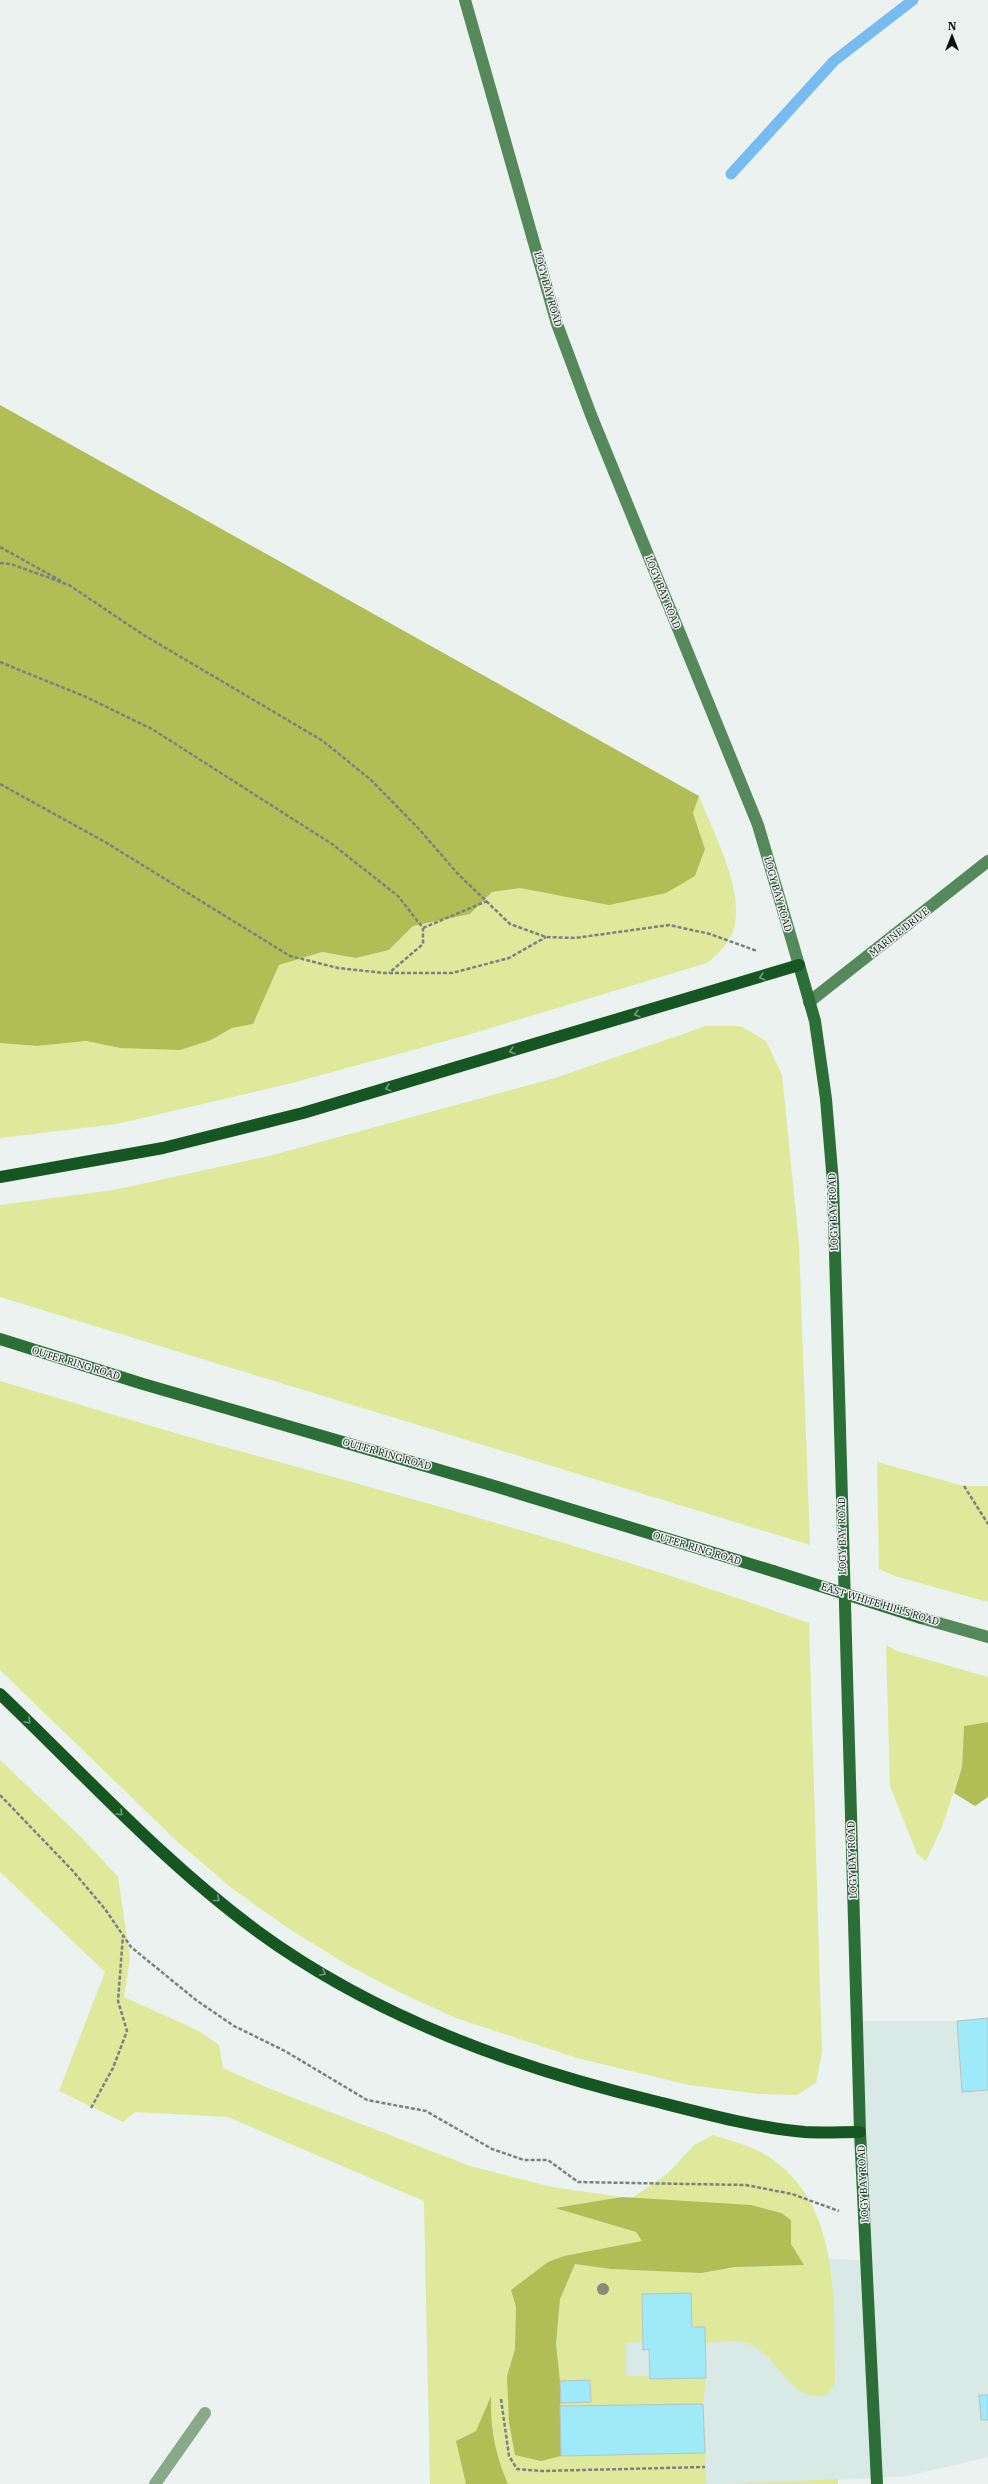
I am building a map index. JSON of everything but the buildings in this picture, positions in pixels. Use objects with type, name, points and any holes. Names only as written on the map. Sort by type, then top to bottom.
[{"type":"highway","points":[[0,1177],[163,1148],[303,1113],[799,965]]},
{"type":"highway","points":[[0,1694],[128,1821],[199,1885],[258,1931],[320,1972],[389,2011],[455,2040],[535,2069],[624,2094],[718,2117],[804,2132],[860,2132]]},
{"type":"main road","name":"LOGY BAY ROAD","points":[[465,0],[557,324],[594,423],[758,825],[815,1021],[826,1100],[833,1183],[860,2132],[866,2221],[877,2484]]},
{"type":"main road","name":"MARINE DRIVE","points":[[809,1002],[988,861]]},
{"type":"main road","name":"OUTER RING ROAD","points":[[0,1339],[143,1384],[483,1482],[773,1571]]},
{"type":"main road","name":"EAST WHITE HILLS ROAD","points":[[773,1571],[921,1618],[988,1637]]},
{"type":"street","points":[[155,2484],[205,2413]]},
{"type":"path","points":[[0,547],[69,585],[142,634],[235,691],[323,741],[371,780],[419,829],[458,874],[487,900],[510,924],[546,937],[576,938],[669,925],[710,934],[799,965]]},
{"type":"path","points":[[0,563],[11,564],[69,585]]},
{"type":"path","points":[[0,662],[86,697],[152,730],[332,844],[398,896],[423,928],[423,944],[388,973]]},
{"type":"path","points":[[0,784],[105,842],[290,956],[338,968],[388,973],[452,973],[509,958],[546,937]]},
{"type":"path","points":[[423,928],[487,900]]},
{"type":"path","points":[[964,1486],[988,1524]]},
{"type":"path","points":[[0,1795],[72,1870],[105,1909],[131,1948],[196,2000],[234,2026],[285,2051],[367,2100],[426,2111],[492,2149],[524,2160],[548,2160],[578,2182],[746,2185],[792,2194],[866,2221]]},
{"type":"path","points":[[92,2108],[113,2068],[127,2031],[118,2001],[123,1935]]},
{"type":"path","points":[[501,2399],[509,2456],[517,2468],[542,2471],[705,2467]]},
{"type":"shaded area","points":[[988,2018],[988,2457],[907,2476],[877,2478],[727,2484],[430,2484],[424,2201],[562,2240],[866,2261],[857,2021],[957,2021]]},
{"type":"green space","points":[[0,405],[699,796],[693,813],[705,849],[695,876],[666,893],[609,905],[520,888],[492,892],[470,914],[413,926],[389,950],[356,958],[322,952],[279,965],[253,1024],[232,1028],[211,1040],[180,1050],[120,1048],[86,1041],[37,1046],[0,1043]]},
{"type":"green space","points":[[699,796],[725,859],[734,893],[736,909],[735,924],[731,936],[720,951],[707,963],[464,1036],[292,1083],[117,1124],[0,1138],[0,1043],[37,1046],[86,1041],[120,1048],[211,1040],[232,1028],[253,1024],[279,965],[322,952],[356,958],[389,950],[413,926],[470,914],[492,892],[520,888],[561,894],[695,876],[705,849],[693,813]]},
{"type":"green space","points":[[706,1026],[740,1026],[766,1041],[782,1075],[799,1244],[810,1545],[0,1297],[0,1205],[114,1190],[269,1156],[555,1078]]},
{"type":"green space","points":[[0,1381],[174,1433],[595,1552],[738,1598],[809,1623],[822,2052],[816,2083],[797,2095],[759,2094],[689,2085],[577,2058],[456,2018],[399,1992],[346,1964],[288,1928],[233,1889],[180,1844],[0,1670]]},
{"type":"green space","points":[[877,1462],[964,1486],[988,1486],[988,1602],[895,1576],[879,1569]]},
{"type":"green space","points":[[886,1645],[897,1651],[988,1677],[988,1722],[964,1726],[962,1767],[942,1827],[926,1861],[917,1854],[890,1786]]},
{"type":"green space","points":[[988,1722],[988,1797],[975,1806],[954,1793],[962,1767],[964,1726]]},
{"type":"green space","points":[[0,1760],[81,1837],[118,1877],[130,1958],[124,1997],[199,2031],[219,2045],[223,2068],[268,2088],[470,2166],[552,2187],[622,2197],[556,2208],[636,2232],[643,2241],[564,2256],[548,2262],[511,2290],[516,2307],[515,2349],[507,2376],[509,2396],[541,2461],[561,2456],[705,2453],[706,2484],[508,2484],[503,2473],[494,2441],[491,2420],[491,2397],[476,2431],[456,2441],[466,2484],[430,2484],[424,2201],[228,2117],[135,2112],[123,2122],[59,2091],[105,1972],[0,1872]]},
{"type":"green space","points":[[713,2135],[759,2151],[786,2171],[806,2195],[819,2222],[828,2253],[832,2285],[835,2381],[830,2393],[817,2396],[806,2394],[786,2379],[769,2358],[759,2350],[744,2342],[733,2341],[705,2343],[705,2327],[692,2327],[642,2294],[643,2342],[626,2343],[626,2376],[650,2376],[650,2379],[706,2378],[703,2404],[560,2406],[561,2403],[591,2402],[590,2380],[560,2381],[556,2344],[560,2299],[575,2264],[611,2269],[701,2273],[735,2267],[803,2265],[791,2244],[791,2220],[678,2202],[632,2198],[667,2174],[694,2145]]},
{"type":"green space","points":[[622,2197],[751,2205],[781,2213],[791,2220],[791,2244],[804,2265],[735,2267],[701,2273],[611,2269],[575,2264],[560,2299],[556,2344],[560,2381],[561,2456],[541,2461],[515,2455],[509,2422],[507,2376],[515,2349],[516,2307],[511,2290],[548,2262],[564,2256],[642,2241],[636,2232],[555,2208]]},
{"type":"green space","points":[[491,2396],[491,2419],[494,2441],[503,2473],[508,2484],[466,2484],[456,2441],[476,2431]]},
{"type":"green space","points":[[838,2479],[838,2484],[726,2484]]},
{"type":"waterway","points":[[731,174],[834,61],[913,0]]}]
